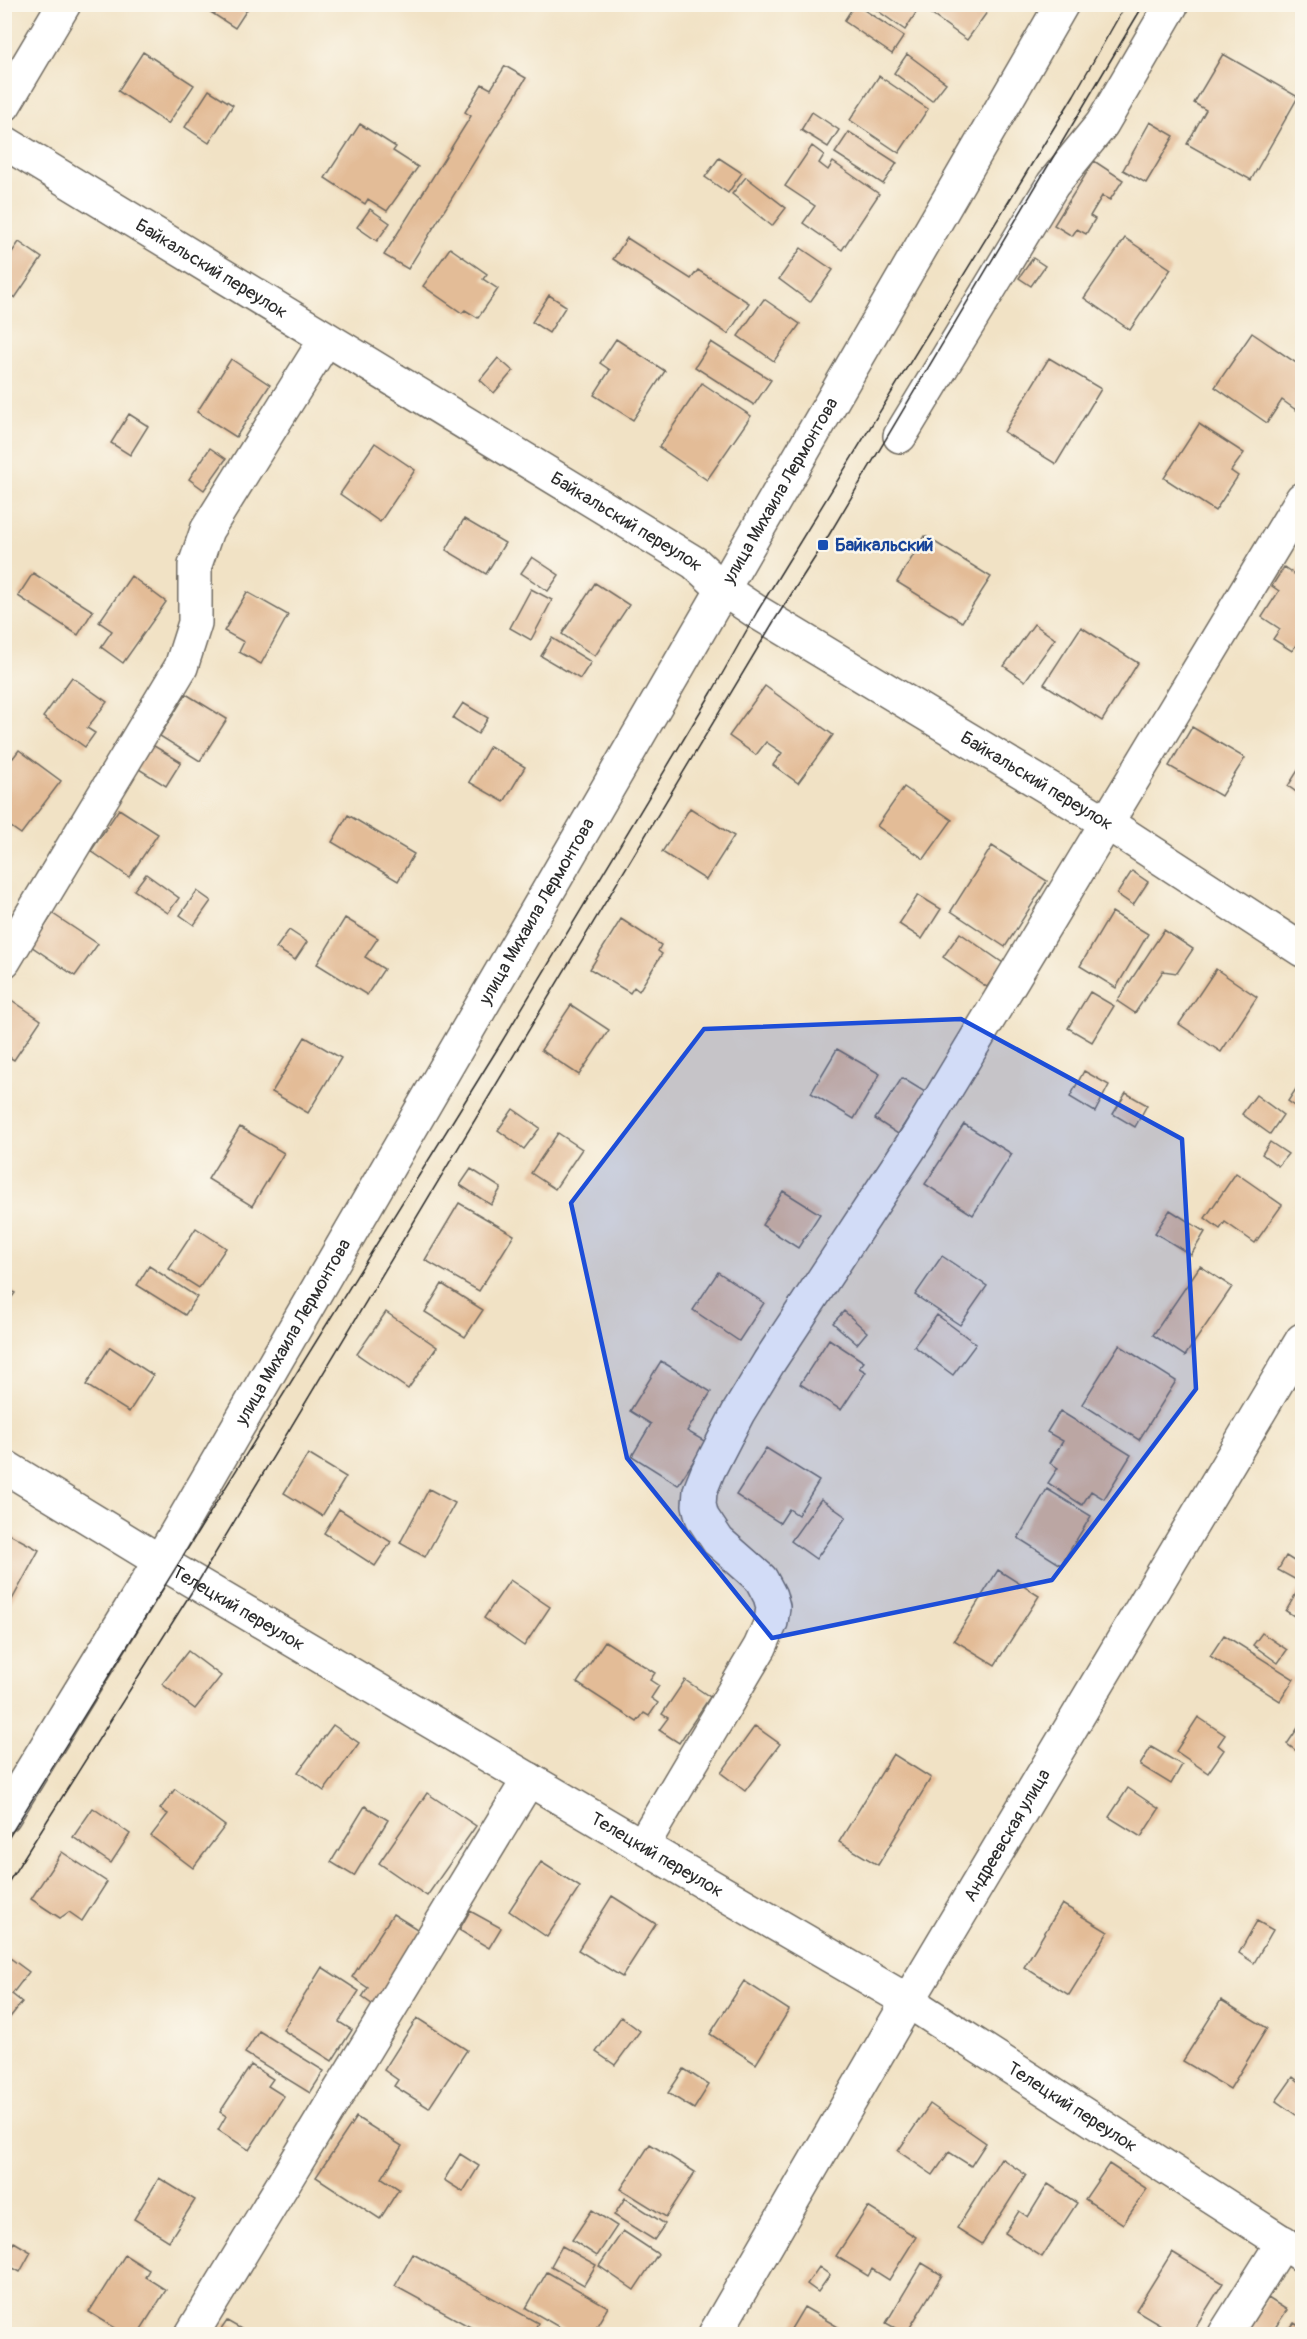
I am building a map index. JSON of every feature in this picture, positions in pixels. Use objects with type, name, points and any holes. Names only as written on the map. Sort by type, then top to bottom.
[{"type":"street","points":[[4,105],[64,4]]},
{"type":"street","name":"улица Михаила Лермонтова","points":[[4,1815],[160,1561],[1062,4]]},
{"type":"street","points":[[900,436],[1053,184],[1102,124],[1173,4]]},
{"type":"street","name":"Байкальский переулок","points":[[4,142],[695,563],[724,590],[757,612],[1107,823],[1302,951]]},
{"type":"street","points":[[4,961],[181,667],[195,623],[195,566],[207,530],[326,339]]},
{"type":"street","points":[[642,1846],[760,1647],[771,1622],[773,1607],[770,1596],[760,1579],[718,1540],[702,1517],[699,1505],[700,1491],[708,1471],[738,1413],[769,1362],[919,1134],[1302,499]]},
{"type":"street","name":"Андреевская улица","points":[[715,2334],[908,2001],[1302,1340]]},
{"type":"street","name":"Телецкий переулок","points":[[4,1466],[160,1561],[908,2001],[1293,2248]]},
{"type":"street","points":[[192,2334],[529,1779]]},
{"type":"street","points":[[1226,2334],[1293,2248]]},
{"type":"highlighted area","points":[[961,1019],[1182,1139],[1196,1389],[1052,1580],[772,1638],[627,1458],[571,1203],[704,1029]]},
{"type":"building","points":[[198,4],[248,4],[250,5],[235,28]]},
{"type":"building","points":[[855,4],[904,36],[892,54],[844,21]]},
{"type":"building","points":[[868,4],[904,4],[916,13],[905,30]]},
{"type":"building","points":[[928,4],[993,4],[967,40],[924,9]]},
{"type":"building","points":[[143,52],[194,85],[168,124],[118,91]]},
{"type":"building","points":[[907,54],[946,83],[932,101],[894,73]]},
{"type":"building","points":[[1223,54],[1298,97],[1251,180],[1187,144],[1206,110],[1194,103]]},
{"type":"building","points":[[505,66],[526,78],[408,269],[384,255],[471,116],[465,112],[482,84],[491,89]]},
{"type":"building","points":[[879,76],[928,109],[899,153],[850,120]]},
{"type":"building","points":[[209,90],[233,105],[209,143],[185,127]]},
{"type":"building","points":[[812,112],[839,130],[828,147],[801,130]]},
{"type":"building","points":[[1150,122],[1174,136],[1146,183],[1123,170]]},
{"type":"building","points":[[360,124],[396,147],[393,151],[418,167],[387,211],[368,199],[365,204],[325,178]]},
{"type":"building","points":[[849,132],[897,163],[883,184],[835,153]]},
{"type":"building","points":[[812,146],[824,155],[819,163],[828,170],[833,162],[879,194],[842,250],[803,223],[815,206],[785,186]]},
{"type":"building","points":[[719,158],[742,173],[728,193],[705,177]]},
{"type":"building","points":[[1094,161],[1123,180],[1110,200],[1102,196],[1090,216],[1095,219],[1086,234],[1077,229],[1072,236],[1054,225]]},
{"type":"building","points":[[746,177],[786,208],[772,226],[732,194]]},
{"type":"building","points":[[370,209],[390,223],[377,241],[357,227]]},
{"type":"building","points":[[627,238],[691,279],[698,270],[749,303],[728,334],[613,259]]},
{"type":"building","points":[[1125,238],[1171,269],[1130,330],[1084,298]]},
{"type":"building","points":[[19,242],[42,258],[15,298],[4,291],[4,264]]},
{"type":"building","points":[[450,248],[487,274],[483,279],[498,289],[478,318],[465,310],[462,313],[423,286]]},
{"type":"building","points":[[801,248],[833,270],[810,302],[779,279]]},
{"type":"building","points":[[1033,258],[1045,266],[1031,286],[1019,278]]},
{"type":"building","points":[[549,295],[566,306],[549,333],[532,322]]},
{"type":"building","points":[[764,299],[800,324],[774,361],[738,336]]},
{"type":"building","points":[[1252,333],[1302,367],[1302,401],[1296,410],[1282,400],[1267,423],[1215,387]]},
{"type":"building","points":[[616,339],[665,371],[633,420],[594,395],[610,370],[600,363]]},
{"type":"building","points":[[711,342],[771,380],[754,405],[695,367]]},
{"type":"building","points":[[498,358],[513,371],[494,393],[480,380]]},
{"type":"building","points":[[1049,358],[1101,389],[1056,464],[1004,432]]},
{"type":"building","points":[[231,359],[270,385],[236,437],[197,412]]},
{"type":"building","points":[[702,383],[751,416],[707,480],[659,447]]},
{"type":"building","points":[[129,414],[148,426],[130,455],[111,443]]},
{"type":"building","points":[[1199,424],[1244,453],[1231,471],[1238,476],[1215,511],[1164,478]]},
{"type":"building","points":[[375,443],[415,470],[380,522],[340,494]]},
{"type":"building","points":[[210,448],[226,459],[204,490],[189,479]]},
{"type":"building","points":[[464,519],[505,543],[486,574],[446,550]]},
{"type":"building","points":[[925,536],[991,577],[962,622],[897,582]]},
{"type":"building","points":[[532,557],[559,575],[548,591],[521,573]]},
{"type":"building","points":[[1302,562],[1302,650],[1296,645],[1292,651],[1273,639],[1280,629],[1262,617],[1279,591],[1272,586],[1284,567],[1294,574]]},
{"type":"building","points":[[33,573],[93,611],[78,635],[18,596]]},
{"type":"building","points":[[131,576],[166,602],[123,663],[101,647],[112,631],[99,622]]},
{"type":"building","points":[[595,583],[629,605],[595,656],[562,634]]},
{"type":"building","points":[[531,589],[552,600],[531,640],[510,628]]},
{"type":"building","points":[[247,592],[288,615],[261,664],[239,652],[244,642],[224,631]]},
{"type":"building","points":[[1034,624],[1055,639],[1025,681],[1004,666]]},
{"type":"building","points":[[1081,627],[1138,663],[1102,721],[1044,684]]},
{"type":"building","points":[[552,638],[591,662],[580,679],[541,656]]},
{"type":"building","points":[[72,677],[107,702],[87,728],[95,733],[85,747],[43,717]]},
{"type":"building","points":[[765,686],[833,735],[798,783],[773,765],[782,753],[766,742],[756,755],[729,736]]},
{"type":"building","points":[[186,694],[227,719],[200,761],[160,736]]},
{"type":"building","points":[[463,703],[488,718],[478,734],[453,718]]},
{"type":"building","points":[[1192,727],[1245,758],[1221,796],[1169,766]]},
{"type":"building","points":[[149,743],[181,762],[166,786],[134,766]]},
{"type":"building","points":[[490,746],[525,767],[504,802],[469,782]]},
{"type":"building","points":[[19,750],[61,781],[21,834],[4,822],[4,752],[13,758]]},
{"type":"building","points":[[1302,764],[1302,796],[1288,786]]},
{"type":"building","points":[[904,787],[952,820],[924,859],[877,826]]},
{"type":"building","points":[[690,808],[734,836],[706,880],[662,852]]},
{"type":"building","points":[[119,809],[158,834],[129,877],[91,851]]},
{"type":"building","points":[[348,815],[414,854],[398,881],[332,842]]},
{"type":"building","points":[[992,846],[1047,881],[1005,947],[951,911]]},
{"type":"building","points":[[1132,871],[1148,882],[1133,905],[1117,894]]},
{"type":"building","points":[[146,874],[179,898],[168,913],[134,890]]},
{"type":"building","points":[[197,891],[211,901],[194,925],[180,915]]},
{"type":"building","points":[[918,895],[941,909],[922,939],[899,924]]},
{"type":"building","points":[[1112,912],[1148,934],[1116,988],[1080,966]]},
{"type":"building","points":[[53,914],[98,944],[75,976],[31,946]]},
{"type":"building","points":[[345,918],[378,938],[365,957],[384,969],[367,995],[317,964]]},
{"type":"building","points":[[621,919],[661,945],[658,951],[662,954],[639,991],[634,987],[630,993],[590,969]]},
{"type":"building","points":[[289,930],[307,942],[295,960],[276,948]]},
{"type":"building","points":[[1164,930],[1193,949],[1177,973],[1163,971],[1135,1013],[1117,1001]]},
{"type":"building","points":[[960,933],[1003,963],[987,987],[943,957]]},
{"type":"building","points":[[1216,969],[1257,997],[1221,1052],[1179,1024]]},
{"type":"building","points":[[1090,992],[1114,1006],[1092,1042],[1068,1028]]},
{"type":"building","points":[[4,995],[41,1020],[14,1060],[4,1054]]},
{"type":"building","points":[[571,1005],[609,1030],[579,1075],[541,1050]]},
{"type":"building","points":[[305,1037],[341,1058],[308,1113],[272,1092]]},
{"type":"building","points":[[837,1049],[880,1074],[854,1119],[811,1093]]},
{"type":"building","points":[[1084,1071],[1109,1085],[1095,1112],[1070,1097]]},
{"type":"building","points":[[902,1078],[925,1092],[898,1134],[875,1119]]},
{"type":"building","points":[[1302,1080],[1302,1111],[1288,1101]]},
{"type":"building","points":[[1126,1093],[1147,1105],[1135,1127],[1113,1114]]},
{"type":"building","points":[[1256,1095],[1283,1115],[1270,1134],[1242,1114]]},
{"type":"building","points":[[513,1109],[540,1128],[524,1149],[498,1130]]},
{"type":"building","points":[[964,1124],[1012,1154],[973,1215],[925,1184]]},
{"type":"building","points":[[240,1127],[284,1153],[252,1206],[208,1179]]},
{"type":"building","points":[[558,1133],[582,1149],[555,1189],[531,1173]]},
{"type":"building","points":[[1270,1142],[1288,1154],[1278,1166],[1262,1154]]},
{"type":"building","points":[[471,1169],[501,1188],[491,1205],[460,1185]]},
{"type":"building","points":[[1236,1173],[1282,1205],[1255,1243],[1225,1222],[1220,1229],[1205,1218]]},
{"type":"building","points":[[783,1191],[820,1214],[798,1248],[762,1225]]},
{"type":"building","points":[[459,1203],[514,1235],[479,1291],[425,1260]]},
{"type":"building","points":[[1170,1210],[1205,1232],[1191,1255],[1155,1233]]},
{"type":"building","points":[[196,1228],[226,1248],[199,1288],[169,1269]]},
{"type":"building","points":[[942,1256],[987,1286],[960,1325],[915,1295]]},
{"type":"building","points":[[149,1266],[197,1297],[185,1315],[137,1285]]},
{"type":"building","points":[[1200,1266],[1232,1287],[1185,1356],[1153,1335]]},
{"type":"building","points":[[718,1272],[764,1303],[739,1341],[693,1310]]},
{"type":"building","points":[[442,1284],[483,1310],[465,1337],[425,1312]]},
{"type":"building","points":[[4,1286],[15,1293],[4,1308]]},
{"type":"building","points":[[844,1311],[867,1332],[857,1344],[833,1323]]},
{"type":"building","points":[[386,1312],[437,1347],[408,1389],[357,1354]]},
{"type":"building","points":[[937,1315],[976,1344],[953,1375],[914,1346]]},
{"type":"building","points":[[829,1339],[864,1362],[859,1368],[866,1372],[841,1410],[800,1384]]},
{"type":"building","points":[[1119,1345],[1176,1381],[1139,1440],[1082,1404]]},
{"type":"building","points":[[110,1347],[153,1375],[129,1412],[86,1385]]},
{"type":"building","points":[[661,1361],[711,1392],[687,1431],[706,1442],[678,1485],[632,1456],[651,1424],[630,1411]]},
{"type":"building","points":[[1060,1411],[1131,1455],[1104,1499],[1091,1491],[1082,1505],[1048,1483],[1058,1468],[1050,1463],[1063,1441],[1047,1432]]},
{"type":"building","points":[[766,1448],[819,1481],[798,1515],[789,1509],[780,1523],[736,1495]]},
{"type":"building","points":[[308,1454],[346,1477],[322,1516],[284,1493]]},
{"type":"building","points":[[429,1489],[455,1503],[425,1557],[400,1543]]},
{"type":"building","points":[[1047,1489],[1091,1516],[1061,1565],[1018,1538]]},
{"type":"building","points":[[821,1499],[846,1517],[816,1559],[791,1541]]},
{"type":"building","points":[[339,1509],[391,1542],[375,1566],[324,1533]]},
{"type":"building","points":[[4,1531],[39,1550],[7,1609],[4,1607]]},
{"type":"building","points":[[1286,1556],[1302,1566],[1302,1583],[1278,1570]]},
{"type":"building","points":[[998,1570],[1039,1596],[995,1665],[954,1640]]},
{"type":"building","points":[[510,1580],[550,1607],[524,1646],[484,1618]]},
{"type":"building","points":[[1302,1583],[1302,1621],[1286,1611]]},
{"type":"building","points":[[1262,1633],[1287,1650],[1278,1663],[1253,1645]]},
{"type":"building","points":[[1224,1635],[1294,1679],[1280,1701],[1210,1656]]},
{"type":"building","points":[[605,1641],[655,1673],[650,1680],[659,1686],[651,1698],[658,1703],[649,1716],[644,1713],[637,1722],[577,1683]]},
{"type":"building","points":[[188,1651],[221,1676],[195,1709],[162,1684]]},
{"type":"building","points":[[685,1680],[710,1697],[679,1743],[659,1730],[668,1718],[662,1714]]},
{"type":"building","points":[[1198,1717],[1225,1735],[1218,1745],[1224,1750],[1208,1773],[1176,1751]]},
{"type":"building","points":[[1302,1722],[1302,1755],[1287,1744]]},
{"type":"building","points":[[333,1725],[359,1743],[324,1791],[298,1772]]},
{"type":"building","points":[[755,1726],[780,1744],[745,1791],[721,1773]]},
{"type":"building","points":[[1151,1747],[1182,1765],[1171,1784],[1140,1765]]},
{"type":"building","points":[[893,1754],[931,1778],[878,1865],[839,1842]]},
{"type":"building","points":[[1128,1788],[1159,1809],[1141,1837],[1109,1817]]},
{"type":"building","points":[[175,1789],[225,1826],[193,1868],[151,1836],[168,1814],[160,1809]]},
{"type":"building","points":[[427,1793],[476,1826],[427,1896],[379,1863]]},
{"type":"building","points":[[365,1806],[388,1820],[354,1876],[331,1862]]},
{"type":"building","points":[[93,1808],[130,1834],[111,1863],[73,1837]]},
{"type":"building","points":[[62,1852],[107,1882],[82,1921],[69,1912],[60,1918],[31,1899]]},
{"type":"building","points":[[541,1862],[580,1887],[547,1937],[509,1911]]},
{"type":"building","points":[[612,1896],[656,1924],[622,1977],[578,1950]]},
{"type":"building","points":[[1062,1904],[1108,1932],[1069,1995],[1024,1967]]},
{"type":"building","points":[[470,1911],[501,1928],[489,1948],[459,1930]]},
{"type":"building","points":[[393,1914],[425,1934],[376,2007],[362,1997],[368,1988],[352,1977]]},
{"type":"building","points":[[1257,1921],[1273,1930],[1254,1963],[1239,1953]]},
{"type":"building","points":[[6,1955],[29,1972],[12,1994],[22,2002],[4,2025]]},
{"type":"building","points":[[322,1967],[359,1991],[339,2022],[352,2030],[332,2061],[283,2030]]},
{"type":"building","points":[[744,1981],[789,2010],[756,2064],[710,2034]]},
{"type":"building","points":[[1221,2000],[1267,2028],[1230,2089],[1183,2061]]},
{"type":"building","points":[[621,2017],[640,2031],[615,2065],[596,2052]]},
{"type":"building","points":[[417,2018],[467,2050],[429,2108],[394,2086],[398,2080],[384,2070]]},
{"type":"building","points":[[259,2031],[324,2071],[310,2093],[245,2053]]},
{"type":"building","points":[[251,2065],[273,2079],[268,2086],[284,2096],[249,2150],[218,2130],[226,2116],[220,2112]]},
{"type":"building","points":[[684,2069],[709,2085],[694,2109],[668,2093]]},
{"type":"building","points":[[1293,2077],[1302,2084],[1302,2119],[1276,2101]]},
{"type":"building","points":[[930,2104],[986,2143],[971,2166],[949,2152],[933,2175],[898,2151]]},
{"type":"building","points":[[356,2117],[402,2146],[382,2178],[399,2189],[380,2219],[316,2177]]},
{"type":"building","points":[[650,2144],[695,2172],[666,2217],[621,2189]]},
{"type":"building","points":[[460,2154],[479,2166],[463,2192],[444,2180]]},
{"type":"building","points":[[1001,2158],[1026,2175],[982,2244],[957,2228]]},
{"type":"building","points":[[1109,2164],[1147,2189],[1123,2224],[1085,2199]]},
{"type":"building","points":[[159,2178],[195,2200],[169,2241],[134,2219]]},
{"type":"building","points":[[1048,2184],[1077,2203],[1042,2257],[1005,2233],[1019,2211],[1028,2217]]},
{"type":"building","points":[[625,2198],[665,2224],[654,2240],[614,2215]]},
{"type":"building","points":[[868,2207],[916,2237],[889,2280],[872,2269],[868,2276],[836,2256]]},
{"type":"building","points":[[592,2210],[617,2226],[597,2256],[572,2240]]},
{"type":"building","points":[[623,2231],[658,2254],[634,2290],[599,2266]]},
{"type":"building","points":[[14,2242],[31,2252],[20,2272],[4,2263]]},
{"type":"building","points":[[562,2246],[596,2265],[584,2285],[551,2266]]},
{"type":"building","points":[[1172,2252],[1223,2283],[1191,2334],[1176,2334],[1136,2310]]},
{"type":"building","points":[[413,2254],[538,2323],[532,2334],[483,2334],[395,2286]]},
{"type":"building","points":[[125,2255],[149,2270],[145,2277],[166,2290],[138,2334],[125,2334],[89,2312]]},
{"type":"building","points":[[922,2263],[942,2275],[906,2334],[886,2323]]},
{"type":"building","points":[[819,2267],[830,2275],[818,2292],[807,2284]]},
{"type":"building","points":[[547,2272],[608,2307],[592,2334],[571,2334],[526,2308]]},
{"type":"building","points":[[1268,2298],[1287,2310],[1271,2334],[1245,2334]]},
{"type":"building","points":[[804,2307],[850,2334],[788,2334]]},
{"type":"building","points":[[227,2321],[250,2334],[218,2334]]},
{"type":"building","points":[[1294,2323],[1302,2328],[1302,2334],[1286,2334]]},
{"type":"tram line","points":[[4,1845],[498,1048],[712,692],[757,612],[1074,95],[1126,4]]},
{"type":"tram line","points":[[4,1889],[198,1582],[774,621],[823,545],[1144,4]]},
{"type":"place","name":"Байкальский","points":[[823,545]]}]
